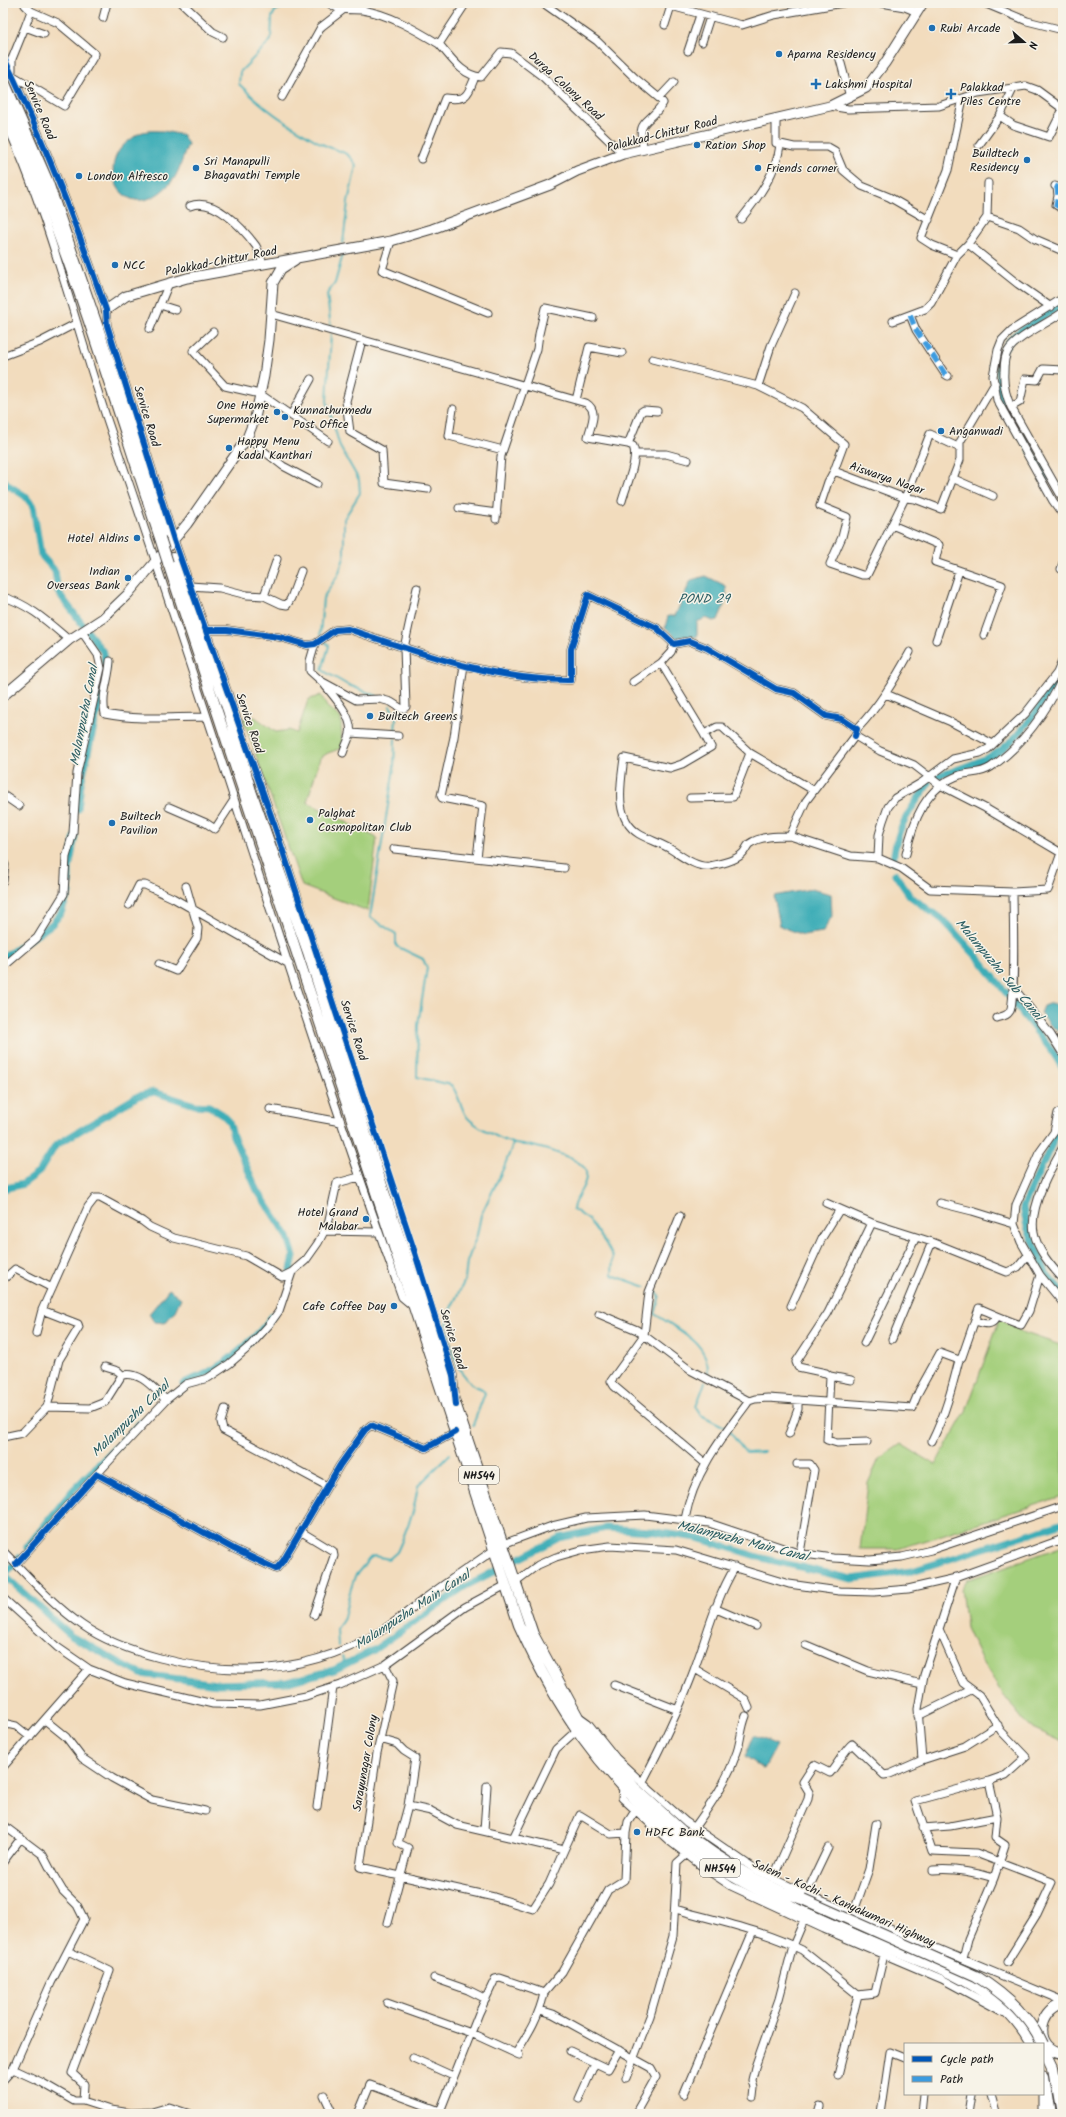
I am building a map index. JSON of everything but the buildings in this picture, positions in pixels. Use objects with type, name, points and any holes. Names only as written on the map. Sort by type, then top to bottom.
[{"type":"highway","name":"NH544","points":[[8,77],[50,187],[167,538],[171,560],[455,1432],[511,1583]]},
{"type":"highway","name":"NH544","points":[[3,100],[31,161],[60,236],[167,538]]},
{"type":"highway","name":"NH544","points":[[171,560],[228,710],[251,791],[308,952],[366,1138],[456,1405],[498,1547]]},
{"type":"highway","name":"Salem - Kochi - Kanyakumari Highway","points":[[511,1583],[548,1664],[592,1737],[631,1784],[676,1825],[716,1855],[752,1877],[976,1976],[1008,2000],[1030,2025],[1043,2043]]},
{"type":"highway","name":"Salem - Kochi - Kanyakumari Highway","points":[[511,1583],[519,1625],[537,1666],[597,1759],[639,1806],[695,1852],[741,1881],[832,1925],[963,1978],[988,1994],[1014,2019],[1031,2043]]},
{"type":"highway","points":[[1031,2043],[1043,2043],[1041,2025],[1043,2018],[1055,2006],[1063,2002]]},
{"type":"highway","points":[[1044,2044],[1050,2048],[1063,2052]]},
{"type":"highway","name":"Salem - Kochi - Kanyakumari Highway","points":[[1044,2045],[1053,2067],[1061,2114]]},
{"type":"highway","points":[[1044,2082],[1048,2114]]},
{"type":"main road","name":"Palakkad-Chittur Road","points":[[106,310],[126,296],[169,283],[341,249],[391,241],[432,229],[550,185],[577,171],[623,154],[830,106],[866,88],[885,63],[923,3]]},
{"type":"main road","name":"Palakkad-Chittur Road","points":[[3,696],[69,640],[103,618],[128,594],[155,563],[167,538],[211,491],[247,438],[255,418],[269,340],[272,283],[281,269],[298,258]]},
{"type":"street","points":[[26,3],[25,5],[31,11],[58,23],[95,54],[64,106],[8,77],[12,59],[31,11]]},
{"type":"street","points":[[103,18],[107,3]]},
{"type":"street","points":[[182,3],[213,32],[223,37]]},
{"type":"street","points":[[329,3],[342,10],[365,11],[397,22],[439,44],[457,65],[475,77],[466,97],[461,100],[445,98],[421,159]]},
{"type":"street","points":[[365,11],[367,3]]},
{"type":"street","points":[[439,44],[466,3]]},
{"type":"street","points":[[543,3],[597,41],[663,103],[642,124],[640,131],[644,149]]},
{"type":"street","points":[[665,25],[670,4],[700,15],[742,25],[774,15],[843,3]]},
{"type":"street","points":[[881,3],[906,7],[917,12]]},
{"type":"street","points":[[984,3],[1027,20],[1063,30]]},
{"type":"street","points":[[282,97],[321,27],[342,10]]},
{"type":"street","points":[[688,51],[700,15]]},
{"type":"street","points":[[702,42],[710,17]]},
{"type":"street","points":[[25,27],[44,34]]},
{"type":"street","name":"Durga Colony Road","points":[[475,77],[481,77],[501,52],[511,53],[543,78],[623,154]]},
{"type":"street","name":"Service Road","points":[[3,56],[8,77],[60,184],[106,310],[107,325],[167,538],[190,586],[275,827],[411,1240],[453,1375],[456,1405]]},
{"type":"street","points":[[839,56],[850,97]]},
{"type":"street","points":[[659,98],[674,82]]},
{"type":"street","points":[[830,106],[848,109],[939,106],[978,93],[1026,86],[1037,90],[1063,109],[1049,138],[1013,125],[1000,116]]},
{"type":"street","points":[[979,145],[1000,116],[1014,87]]},
{"type":"street","points":[[956,255],[932,245],[921,238],[952,156],[963,98]]},
{"type":"street","points":[[3,117],[30,179],[77,323],[88,364],[359,1177],[402,1297],[414,1307]]},
{"type":"street","points":[[776,119],[776,143],[780,145],[828,147],[835,151],[843,170],[862,186],[889,197],[929,220]]},
{"type":"street","points":[[741,219],[758,198],[775,168],[780,145]]},
{"type":"street","points":[[893,321],[925,309],[931,303],[956,255],[968,244],[987,216],[988,183]]},
{"type":"street","points":[[1055,186],[1057,187],[1058,196],[1056,205],[1063,209]]},
{"type":"street","points":[[190,206],[205,204],[225,213],[256,247],[263,264]]},
{"type":"street","points":[[987,216],[1019,228],[1034,239],[1063,251]]},
{"type":"street","points":[[391,241],[382,270],[488,313]]},
{"type":"street","points":[[968,244],[1018,284],[1051,307]]},
{"type":"street","points":[[150,329],[169,283]]},
{"type":"street","points":[[758,386],[771,346],[795,293]]},
{"type":"street","points":[[1063,298],[1051,307],[1012,330],[1002,340],[995,363],[994,383],[997,400],[1053,501],[1063,515]]},
{"type":"street","points":[[160,305],[176,310]]},
{"type":"street","points":[[459,508],[496,516],[503,450],[537,349],[545,308],[593,318]]},
{"type":"street","points":[[1063,312],[1020,340],[1008,350],[1004,361],[1006,397],[1063,499]]},
{"type":"street","points":[[271,314],[312,327],[326,329],[525,385],[592,406],[594,413],[588,437],[633,446],[635,454],[622,501]]},
{"type":"street","points":[[910,315],[916,330],[945,374],[948,376]]},
{"type":"street","points":[[3,356],[40,342],[77,323]]},
{"type":"street","points":[[213,332],[193,351],[194,354],[225,386],[260,394],[328,441]]},
{"type":"street","points":[[362,340],[346,400],[350,432],[382,450],[384,483],[428,489]]},
{"type":"street","points":[[576,400],[589,347],[622,353]]},
{"type":"street","name":"Aiswarya Nagar","points":[[652,359],[758,386],[802,408],[844,444],[834,471],[905,498],[915,499],[942,509],[952,478],[960,460],[960,442],[994,383]]},
{"type":"street","points":[[1011,407],[1020,402],[1025,379],[1037,380],[1043,369],[1063,370]]},
{"type":"street","points":[[291,415],[311,379]]},
{"type":"street","points":[[453,409],[449,436],[503,450]]},
{"type":"street","points":[[628,444],[641,412],[644,410],[657,410]]},
{"type":"street","points":[[834,471],[828,482],[820,506],[847,517],[842,537],[830,564],[862,575],[867,575],[905,498],[930,434],[960,448]]},
{"type":"street","points":[[247,438],[282,466],[317,484]]},
{"type":"street","points":[[635,454],[666,454],[688,460]]},
{"type":"street","points":[[952,478],[993,496]]},
{"type":"street","points":[[892,525],[939,545],[935,562],[1002,585],[984,635]]},
{"type":"street","points":[[264,596],[277,559]]},
{"type":"street","points":[[190,586],[220,588],[247,595],[264,596],[281,604],[287,605],[301,570]]},
{"type":"street","points":[[936,640],[959,571]]},
{"type":"street","points":[[321,681],[356,700],[380,699],[402,709],[406,707],[404,648],[417,588]]},
{"type":"street","points":[[206,630],[227,630],[253,633],[279,637],[307,645],[317,642],[335,630],[348,629],[404,648],[464,665],[537,680],[571,680],[570,649],[588,595],[657,628],[674,644]]},
{"type":"street","points":[[3,597],[14,600],[40,615],[69,640]]},
{"type":"street","points":[[3,967],[37,938],[64,894],[66,856],[73,833],[77,773],[101,661],[82,632]]},
{"type":"street","points":[[661,663],[711,747],[682,764],[670,768],[624,758],[620,801],[629,826],[639,834],[664,845],[697,864],[709,866],[741,855],[748,845],[772,836],[790,836],[852,856],[878,858],[902,868],[930,889],[1013,892],[1048,890],[1062,853],[985,808],[940,785],[914,765],[880,751],[856,733],[842,719],[826,716],[794,693],[776,689],[707,648],[690,641],[674,644]]},
{"type":"street","points":[[317,642],[310,671],[321,681],[345,712],[350,733],[343,752]]},
{"type":"street","points":[[633,682],[661,663],[671,652],[674,644]]},
{"type":"street","points":[[790,836],[806,801],[813,790],[875,710],[910,652]]},
{"type":"street","points":[[878,858],[879,835],[888,807],[895,798],[953,759],[980,753],[993,744],[1025,714],[1057,673],[1063,659]]},
{"type":"street","points":[[105,714],[103,692],[110,673],[110,661]]},
{"type":"street","points":[[464,665],[454,737],[441,796],[442,798],[483,806],[477,858]]},
{"type":"street","points":[[906,854],[911,831],[917,814],[928,796],[940,785],[962,775],[983,772],[1015,748],[1033,725],[1063,677]]},
{"type":"street","points":[[886,694],[949,721],[993,744]]},
{"type":"street","points":[[90,711],[130,718],[174,719],[206,717]]},
{"type":"street","points":[[704,734],[717,727],[722,727],[750,753],[813,790]]},
{"type":"street","points":[[350,733],[398,736]]},
{"type":"street","points":[[690,798],[733,797],[750,753]]},
{"type":"street","points":[[3,794],[19,806]]},
{"type":"street","points":[[169,807],[206,823],[214,829],[234,800]]},
{"type":"street","points":[[394,849],[564,868]]},
{"type":"street","points":[[3,860],[5,864],[3,881]]},
{"type":"street","points":[[129,905],[139,885],[145,884],[289,964]]},
{"type":"street","points":[[159,964],[176,972],[197,938],[198,928],[186,886]]},
{"type":"street","points":[[997,1018],[1006,1015],[1011,1010],[1013,987],[1013,892]]},
{"type":"street","points":[[1013,987],[1051,1035],[1063,1054]]},
{"type":"street","points":[[270,1109],[341,1122]]},
{"type":"street","points":[[1058,1113],[1054,1132],[1039,1153],[1016,1204],[1014,1224],[1028,1255],[1040,1275],[1063,1303]]},
{"type":"street","points":[[1063,1147],[1040,1194],[1033,1215],[1034,1231],[1040,1248],[1063,1279]]},
{"type":"street","points":[[36,1332],[42,1310],[88,1207],[95,1198],[100,1198],[150,1227],[174,1238],[246,1256],[282,1277],[292,1272],[306,1260],[324,1231],[337,1183],[359,1177]]},
{"type":"street","points":[[826,1203],[872,1223],[932,1242],[1007,1272],[1018,1267],[1028,1255]]},
{"type":"street","points":[[940,1203],[972,1210],[1014,1224]]},
{"type":"street","points":[[791,1306],[822,1238],[840,1209]]},
{"type":"street","points":[[680,1216],[649,1292],[644,1335],[611,1381],[614,1386],[705,1463]]},
{"type":"street","points":[[851,1380],[798,1367],[796,1362],[828,1313],[872,1223]]},
{"type":"street","points":[[324,1231],[378,1232]]},
{"type":"street","points":[[864,1343],[916,1237]]},
{"type":"street","points":[[892,1339],[932,1242]]},
{"type":"street","points":[[3,1277],[5,1278],[15,1269],[52,1288]]},
{"type":"street","points":[[13,1562],[166,1400],[186,1384],[208,1378],[230,1364],[250,1346],[279,1311],[292,1272]]},
{"type":"street","points":[[932,1441],[950,1396],[959,1360],[979,1308],[1021,1326],[1029,1312],[1040,1275]]},
{"type":"street","points":[[3,1437],[22,1432],[47,1407],[59,1360],[79,1327],[78,1324],[42,1310]]},
{"type":"street","points":[[600,1314],[644,1335],[690,1370],[749,1401]]},
{"type":"street","points":[[975,1321],[989,1325],[994,1322],[997,1317]]},
{"type":"street","points":[[685,1519],[688,1501],[705,1463],[749,1401],[755,1399],[798,1400],[912,1408],[919,1391],[940,1353],[959,1360]]},
{"type":"street","points":[[105,1367],[118,1371],[122,1375]]},
{"type":"street","points":[[47,1407],[90,1408],[105,1402],[122,1375],[132,1373],[143,1379],[166,1400]]},
{"type":"street","points":[[830,1376],[828,1442],[867,1442]]},
{"type":"street","points":[[789,1434],[798,1410],[798,1400]]},
{"type":"street","points":[[225,1409],[221,1422],[223,1430],[327,1486]]},
{"type":"street","points":[[97,1474],[234,1549],[276,1569],[283,1561],[327,1486],[365,1430],[371,1425],[426,1448],[455,1432]]},
{"type":"street","points":[[797,1464],[810,1464],[814,1470],[800,1553]]},
{"type":"street","points":[[3,1552],[52,1601],[70,1616],[83,1626],[117,1644],[136,1652],[182,1664],[220,1670],[269,1669],[318,1659],[354,1645],[382,1630],[498,1547],[552,1526],[586,1518],[645,1515],[685,1519],[709,1523],[800,1553],[870,1560],[902,1557],[1063,1506]]},
{"type":"street","points":[[300,1532],[333,1551],[334,1556],[314,1615]]},
{"type":"street","points":[[3,1598],[57,1647],[89,1669],[126,1683],[213,1704],[260,1705],[306,1696],[333,1687],[385,1665],[465,1607],[511,1583],[538,1565],[556,1557],[581,1550],[610,1546],[676,1550],[789,1584],[839,1591],[874,1592],[908,1589],[956,1577],[1063,1539]]},
{"type":"street","points":[[642,1783],[678,1710],[694,1669],[714,1608],[735,1567]]},
{"type":"street","points":[[922,1760],[918,1709],[922,1684],[956,1577]]},
{"type":"street","points":[[714,1608],[756,1626]]},
{"type":"street","points":[[939,1629],[963,1683],[979,1695],[998,1725],[1011,1742],[1026,1757],[1006,1774],[989,1781],[915,1801],[923,1828],[932,1850],[976,1853],[1052,1882],[1037,1914],[1007,1962]]},
{"type":"street","points":[[806,1645],[868,1672],[922,1684]]},
{"type":"street","name":"Sarayunagar Colony","points":[[385,1665],[393,1681],[380,1739],[360,1867],[400,1876]]},
{"type":"street","points":[[3,1767],[89,1669]]},
{"type":"street","points":[[694,1669],[745,1699],[749,1708]]},
{"type":"street","points":[[614,1685],[678,1710]]},
{"type":"street","points":[[317,1807],[322,1758],[329,1728],[333,1687]]},
{"type":"street","points":[[918,1716],[971,1690]]},
{"type":"street","points":[[578,1716],[588,1723],[616,1758],[642,1783],[694,1828],[734,1856],[773,1878],[806,1894],[964,1958],[983,1969],[1063,2002]]},
{"type":"street","points":[[694,1828],[727,1780],[741,1741],[743,1723],[746,1716]]},
{"type":"street","points":[[45,1720],[66,1737],[82,1758],[112,1778],[152,1800],[205,1811]]},
{"type":"street","points":[[3,1727],[7,1724],[16,1726],[30,1737]]},
{"type":"street","points":[[773,1878],[808,1799],[809,1792],[803,1782],[814,1765],[830,1773],[841,1760],[847,1747],[852,1744],[884,1775],[890,1774],[922,1760],[965,1746],[998,1725]]},
{"type":"street","points":[[514,1838],[556,1748],[577,1730]]},
{"type":"street","points":[[380,1739],[397,1744],[404,1751],[415,1758],[408,1806],[398,1843],[408,1848],[388,1923]]},
{"type":"street","points":[[964,1958],[968,1939],[994,1878],[1005,1845],[995,1838],[998,1828],[997,1817],[989,1781]]},
{"type":"street","points":[[484,1830],[487,1786]]},
{"type":"street","points":[[623,1788],[622,1798],[634,1811],[686,1854],[731,1886],[804,1920],[962,1989],[1014,2019]]},
{"type":"street","points":[[408,1806],[430,1811],[457,1825],[484,1830],[564,1850]]},
{"type":"street","points":[[387,2003],[471,2033],[517,2054],[525,2042],[540,2010],[544,1993],[562,1972],[608,1890],[624,1880],[626,1833],[628,1822],[634,1811]]},
{"type":"street","points":[[400,1876],[494,1897],[533,1909],[549,1884],[580,1816],[626,1841]]},
{"type":"street","points":[[923,1828],[950,1826],[997,1817]]},
{"type":"street","points":[[853,1914],[869,1869],[876,1824]]},
{"type":"street","points":[[3,1825],[43,1855],[63,1891],[77,1905],[84,1919],[13,2069],[3,2080]]},
{"type":"street","points":[[611,1834],[626,1833]]},
{"type":"street","points":[[3,1862],[21,1838]]},
{"type":"street","points":[[806,1894],[828,1848]]},
{"type":"street","points":[[626,2078],[650,2016],[673,1936],[677,1863],[686,1854]]},
{"type":"street","points":[[933,1870],[945,1869],[972,1872],[994,1878]]},
{"type":"street","points":[[675,1909],[753,1931],[793,1946],[825,1968],[858,1995],[876,1992],[884,1955]]},
{"type":"street","points":[[753,2097],[754,2088],[752,2080],[754,2067],[779,1999],[793,1946],[804,1920]]},
{"type":"street","points":[[684,2094],[753,1931]]},
{"type":"street","points":[[68,1951],[110,1971],[72,2073],[84,2084],[83,2101]]},
{"type":"street","points":[[434,1978],[468,1990],[486,1999]]},
{"type":"street","points":[[358,2114],[370,2085],[440,2113],[471,2033],[495,1979],[500,1978],[544,1993]]},
{"type":"street","points":[[838,2075],[858,1995]]},
{"type":"street","points":[[540,2010],[553,2014],[651,2068],[656,2075],[635,2114]]},
{"type":"street","points":[[570,2051],[608,2069],[619,2050]]},
{"type":"street","points":[[881,2114],[890,2052],[904,2058]]},
{"type":"street","points":[[413,2058],[454,2076]]},
{"type":"street","points":[[579,2099],[595,2063]]},
{"type":"street","points":[[13,2069],[41,2082],[66,2098],[74,2101],[83,2101],[109,2112],[152,2112],[169,2108],[190,2114]]},
{"type":"street","points":[[324,2095],[333,2114]]},
{"type":"street","points":[[920,2114],[924,2095]]},
{"type":"street","points":[[969,2114],[972,2095]]},
{"type":"street","points":[[991,2095],[996,2112]]},
{"type":"street","points":[[1042,2095],[1042,2114]]},
{"type":"green space","name":"Palghat Cosmopolitan Club","points":[[321,695],[327,707],[341,718],[342,748],[328,753],[320,758],[307,802],[377,838],[368,911],[302,886],[243,718],[255,717],[276,732],[289,730],[297,733],[308,700]]},
{"type":"green space","points":[[1000,1318],[1022,1332],[1063,1346],[1063,1496],[898,1549],[860,1549],[868,1483],[879,1459],[901,1444],[935,1465],[966,1411]]},
{"type":"green space","points":[[1063,1546],[1063,1742],[1028,1726],[1003,1695],[982,1662],[966,1627],[961,1589],[967,1580]]},
{"type":"water","points":[[148,131],[164,131],[183,135],[188,144],[175,177],[157,195],[142,200],[129,198],[120,190],[114,178],[114,165],[119,151],[139,133]]},
{"type":"water","name":"POND 29","points":[[706,576],[726,586],[727,598],[718,620],[713,621],[706,618],[697,622],[697,637],[684,636],[677,639],[665,627],[668,616],[675,616],[691,580]]},
{"type":"water","points":[[811,889],[831,894],[832,916],[823,932],[803,935],[780,926],[774,896]]},
{"type":"water","points":[[1051,1003],[1061,1006],[1063,1005],[1063,1034],[1051,1026],[1040,1013],[1043,1006]]},
{"type":"water","points":[[169,1289],[181,1298],[175,1311],[165,1323],[154,1322],[149,1314]]},
{"type":"water","points":[[754,1735],[777,1745],[764,1769],[745,1756]]},
{"type":"waterway","points":[[291,3],[275,11],[272,17],[271,40],[240,72],[239,84],[256,100],[281,119],[319,143],[343,152],[353,161],[356,166],[348,202],[343,243]]},
{"type":"waterway","points":[[331,329],[327,294],[335,283],[343,254]]},
{"type":"waterway","name":"Malampuzha Sub Canal","points":[[1047,478],[1004,405],[1000,389],[1000,358],[1005,347],[1021,330],[1063,304]]},
{"type":"waterway","points":[[320,635],[323,598],[338,575],[344,558],[344,519],[360,493],[359,480],[340,447],[327,401],[331,334]]},
{"type":"waterway","name":"Malampuzha Canal","points":[[3,479],[8,485],[25,496],[33,506],[41,555],[55,571],[58,592],[104,653],[106,670]]},
{"type":"waterway","points":[[324,640],[329,646],[322,670],[346,684],[377,696]]},
{"type":"waterway","name":"Malampuzha Sub Canal","points":[[936,777],[979,761],[1001,750],[1026,725],[1059,675]]},
{"type":"waterway","name":"Malampuzha Canal","points":[[78,809],[81,783],[104,683]]},
{"type":"waterway","points":[[390,706],[396,718],[395,732]]},
{"type":"waterway","points":[[395,739],[394,768],[370,917],[396,934],[396,946],[423,959],[427,968],[418,1025],[417,1077],[451,1085],[456,1092],[467,1117],[488,1132],[515,1144],[533,1146],[563,1155],[584,1167],[586,1172],[585,1182],[573,1209],[589,1220],[606,1244],[613,1257],[612,1275],[646,1287]]},
{"type":"waterway","name":"Malampuzha Sub Canal","points":[[893,862],[897,839],[905,820],[929,783]]},
{"type":"waterway","name":"Malampuzha Canal","points":[[3,958],[52,924],[61,913],[69,892],[69,869],[75,836]]},
{"type":"waterway","name":"Malampuzha Sub Canal","points":[[895,874],[910,896],[944,921],[981,961],[1052,1051],[1063,1069]]},
{"type":"waterway","name":"Malampuzha Canal","points":[[3,1189],[23,1184],[39,1172],[56,1145],[138,1096],[154,1092],[195,1105],[209,1106],[222,1114],[229,1121],[233,1136],[257,1190],[288,1237],[294,1256],[289,1278]]},
{"type":"waterway","name":"Malampuzha Sub Canal","points":[[1063,1113],[1059,1129],[1023,1207],[1027,1227],[1047,1274],[1063,1293]]},
{"type":"waterway","points":[[473,1425],[485,1393],[482,1389],[471,1384],[460,1370],[452,1352],[447,1327],[448,1314],[465,1280],[467,1262],[477,1235],[481,1215],[504,1167],[513,1144]]},
{"type":"waterway","points":[[652,1289],[660,1295],[655,1314],[691,1338],[698,1345],[704,1353],[708,1374]]},
{"type":"waterway","name":"Malampuzha Canal","points":[[183,1384],[215,1368],[234,1356],[251,1341],[273,1315]]},
{"type":"waterway","points":[[705,1382],[696,1407],[701,1415],[727,1428]]},
{"type":"waterway","name":"Malampuzha Canal","points":[[27,1547],[72,1491],[140,1423]]},
{"type":"waterway","points":[[729,1431],[746,1453],[764,1452]]},
{"type":"waterway","points":[[338,1646],[337,1629],[344,1617],[355,1576],[370,1558],[374,1556],[389,1559],[397,1552],[413,1512],[418,1486],[450,1454]]},
{"type":"waterway","name":"Malampuzha Main Canal","points":[[3,1574],[71,1636],[141,1674],[217,1684],[288,1682],[334,1670],[374,1650],[464,1587],[559,1538],[606,1528],[649,1531],[697,1538],[762,1558],[852,1579],[912,1571],[1063,1523]]},
{"type":"waterway","name":"Malampuzha Canal","points":[[5,1575],[19,1558]]},
{"type":"waterway","points":[[342,1656],[346,1664]]},
{"type":"marked path","points":[[1055,186],[1057,187],[1058,196],[1056,205],[1063,209]]},
{"type":"marked path","points":[[910,315],[916,330],[945,374],[948,376]]},
{"type":"cycle path","points":[[3,56],[32,118],[58,181],[106,310],[107,325],[174,540],[275,827],[415,1253],[453,1375],[456,1405]]},
{"type":"cycle path","points":[[206,630],[227,630],[279,637],[307,645],[315,644],[335,630],[348,629],[430,656],[486,671],[542,679],[571,680],[571,649],[588,595],[657,628],[674,644],[690,641],[707,648],[776,689],[794,693],[826,716],[842,719],[857,729],[855,736]]},
{"type":"cycle path","points":[[16,1564],[97,1474],[234,1549],[276,1569],[283,1561],[340,1465],[365,1430],[371,1425],[426,1448],[455,1432]]},
{"type":"place","name":"Rubi Arcade","points":[[932,28]]},
{"type":"place","name":"Aparna Residency","points":[[779,54]]},
{"type":"place","name":"Lakshmi Hospital","points":[[816,84]]},
{"type":"place","name":"Palakkad Piles Centre","points":[[951,94]]},
{"type":"place","name":"Ration Shop","points":[[697,145]]},
{"type":"place","name":"Buildtech Residency","points":[[1027,160]]},
{"type":"place","name":"Sri Manapulli Bhagavathi Temple","points":[[196,168]]},
{"type":"place","name":"Friends corner","points":[[758,168]]},
{"type":"place","name":"London Alfresco","points":[[79,176]]},
{"type":"place","name":"NCC","points":[[115,265]]},
{"type":"place","name":"One Home Supermarket","points":[[277,412]]},
{"type":"place","name":"Kunnathurmedu Post Office","points":[[285,417]]},
{"type":"place","name":"Anganwadi","points":[[941,431]]},
{"type":"place","name":"Happy Menu Kadal Kanthari","points":[[229,448]]},
{"type":"place","name":"Hotel Aldins","points":[[137,538]]},
{"type":"place","name":"Indian Overseas Bank","points":[[128,578]]},
{"type":"place","name":"Builtech Greens","points":[[370,716]]},
{"type":"place","name":"Palghat Cosmopolitan Club","points":[[310,820]]},
{"type":"place","name":"Builtech Pavilion","points":[[112,823]]},
{"type":"place","name":"Hotel Grand Malabar","points":[[366,1219]]},
{"type":"place","name":"Cafe Coffee Day","points":[[394,1306]]},
{"type":"place","name":"HDFC Bank","points":[[637,1832]]}]
